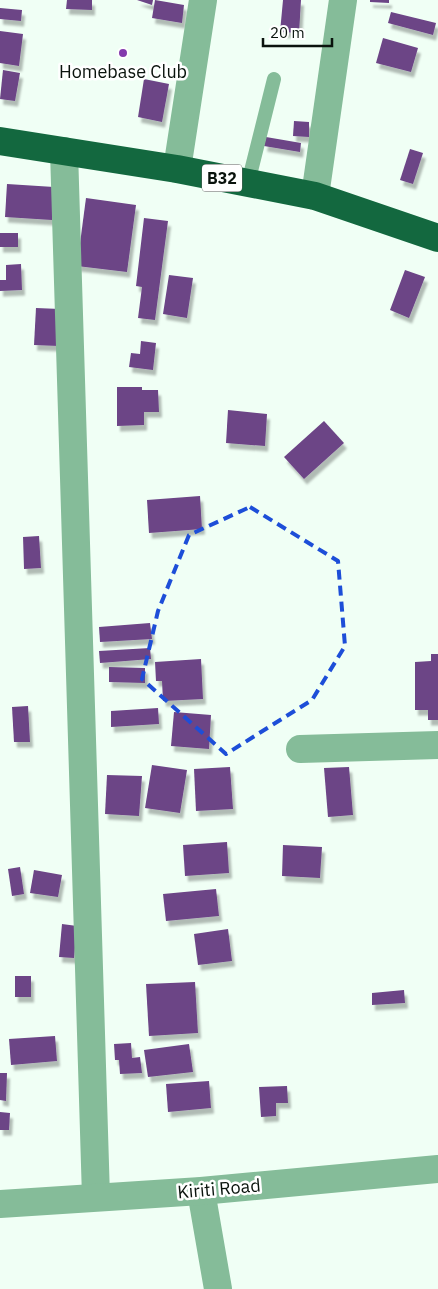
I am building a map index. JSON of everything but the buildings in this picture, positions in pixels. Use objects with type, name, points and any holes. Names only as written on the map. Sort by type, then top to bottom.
[{"type":"highway","name":"B32","points":[[0,141],[177,169],[316,196],[438,238]]},
{"type":"street","points":[[177,169],[203,0]]},
{"type":"street","points":[[316,196],[343,0]]},
{"type":"street","points":[[64,151],[96,1196]]},
{"type":"street","points":[[300,749],[438,745]]},
{"type":"street","name":"Kiriti Road","points":[[0,1204],[96,1196],[201,1191],[438,1169]]},
{"type":"street","points":[[201,1191],[218,1289]]},
{"type":"lane","points":[[248,183],[274,79]]},
{"type":"highlighted area","points":[[250,507],[338,561],[345,646],[312,700],[226,754],[142,679],[158,611],[189,535]]},
{"type":"place","name":"Homebase Club","points":[[123,53]]}]
